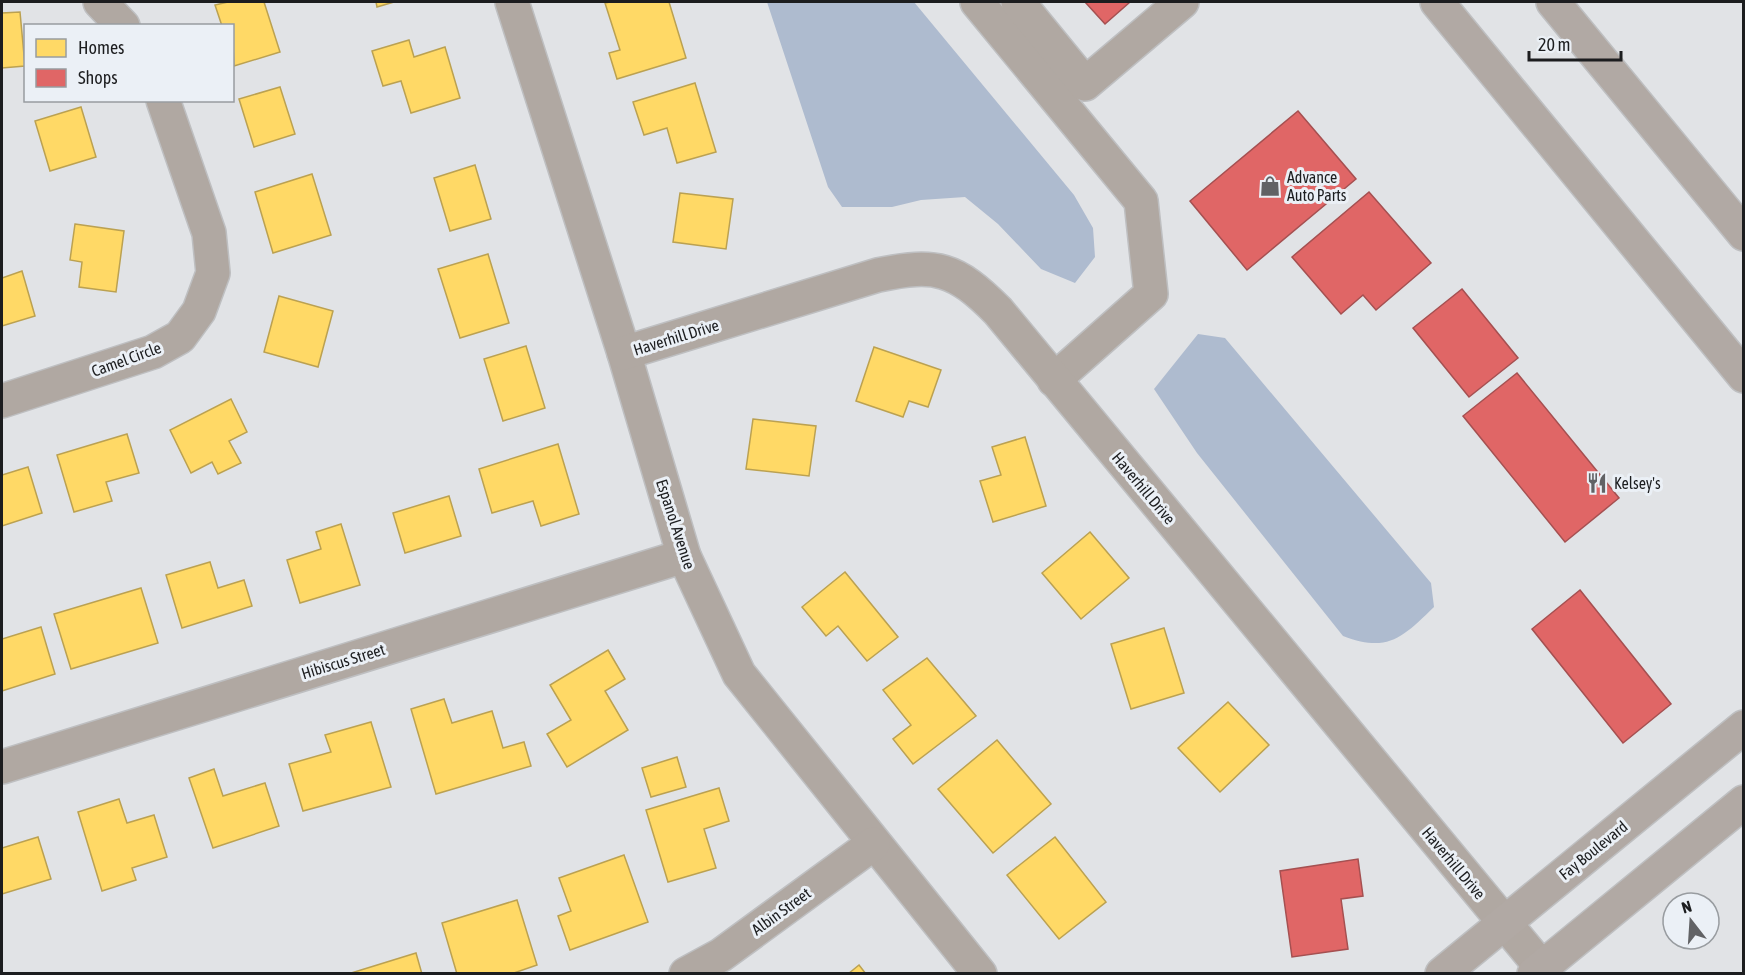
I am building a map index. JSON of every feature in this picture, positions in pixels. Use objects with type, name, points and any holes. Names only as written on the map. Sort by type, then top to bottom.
[{"type":"main road","points":[[1437,2],[1743,376]]},
{"type":"main road","points":[[1553,2],[1743,234]]},
{"type":"main road","name":"Fay Boulevard","points":[[1443,974],[1743,727]]},
{"type":"main road","points":[[1541,971],[1743,802]]},
{"type":"street","points":[[100,2],[121,24]]},
{"type":"street","name":"Espanol Avenue","points":[[512,2],[624,353],[684,556],[739,674],[873,844],[980,974]]},
{"type":"street","points":[[976,2],[1141,201],[1151,294],[1054,380]]},
{"type":"street","points":[[1018,2],[1043,16],[1085,84],[1182,2]]},
{"type":"street","name":"Camel Circle","points":[[2,401],[153,352],[180,337],[199,311],[213,273],[209,233],[164,102]]},
{"type":"street","name":"Haverhill Drive","points":[[624,353],[878,275],[917,267],[947,273],[977,290],[998,311],[1541,971]]},
{"type":"street","name":"Hibiscus Street","points":[[2,767],[684,556]]},
{"type":"street","name":"Albin Street","points":[[686,974],[721,955],[873,844]]},
{"type":"water","points":[[767,2],[914,2],[1074,195],[1093,228],[1095,257],[1075,283],[1041,269],[998,224],[965,197],[921,200],[892,207],[842,207],[828,187]]},
{"type":"water","points":[[1198,334],[1225,338],[1431,583],[1434,607],[1413,627],[1393,640],[1383,642],[1372,643],[1343,636],[1197,453],[1154,389]]},
{"type":"building: Homes","points":[[228,2],[264,2],[280,52],[234,66],[234,24],[221,24],[215,5]]},
{"type":"building: Homes","points":[[376,2],[394,2],[377,7]]},
{"type":"building: Homes","points":[[669,2],[686,58],[617,79],[609,53],[620,50],[605,3]]},
{"type":"building: Homes","points":[[20,12],[24,66],[2,68],[2,13]]},
{"type":"building: Homes","points":[[409,40],[414,57],[445,47],[460,98],[411,113],[401,81],[383,86],[372,51]]},
{"type":"building: Homes","points":[[695,83],[716,152],[677,163],[667,128],[644,135],[633,102]]},
{"type":"building: Homes","points":[[280,87],[295,134],[254,147],[239,99]]},
{"type":"building: Homes","points":[[81,107],[96,157],[50,171],[35,121]]},
{"type":"building: Homes","points":[[475,165],[491,219],[450,231],[434,178]]},
{"type":"building: Homes","points":[[312,174],[331,235],[273,253],[255,192]]},
{"type":"building: Homes","points":[[680,193],[733,199],[726,249],[673,242]]},
{"type":"building: Homes","points":[[75,224],[124,231],[116,292],[79,287],[82,262],[70,260]]},
{"type":"building: Homes","points":[[488,254],[509,323],[460,338],[438,269]]},
{"type":"building: Homes","points":[[22,271],[35,316],[2,326],[2,278]]},
{"type":"building: Homes","points":[[279,296],[333,311],[318,367],[264,352]]},
{"type":"building: Homes","points":[[526,346],[545,408],[503,421],[484,359]]},
{"type":"building: Homes","points":[[874,347],[941,370],[928,407],[909,401],[903,417],[856,401]]},
{"type":"building: Homes","points":[[231,399],[247,432],[229,441],[241,463],[218,474],[212,462],[191,473],[170,430]]},
{"type":"building: Homes","points":[[753,419],[816,426],[809,476],[746,469]]},
{"type":"building: Homes","points":[[127,434],[139,473],[106,482],[112,501],[74,512],[57,455]]},
{"type":"building: Homes","points":[[1025,437],[1046,506],[993,522],[980,481],[1001,475],[992,447]]},
{"type":"building: Homes","points":[[558,444],[579,514],[541,526],[533,501],[492,513],[479,469]]},
{"type":"building: Homes","points":[[28,467],[42,513],[2,526],[2,475]]},
{"type":"building: Homes","points":[[449,496],[461,536],[405,553],[393,513]]},
{"type":"building: Homes","points":[[341,524],[360,585],[300,603],[287,560],[321,549],[316,532]]},
{"type":"building: Homes","points":[[1090,532],[1129,578],[1081,619],[1042,573]]},
{"type":"building: Homes","points":[[210,562],[218,588],[244,580],[252,606],[182,628],[166,575]]},
{"type":"building: Homes","points":[[845,572],[898,637],[867,661],[838,626],[826,636],[802,607]]},
{"type":"building: Homes","points":[[141,588],[158,643],[71,669],[54,614]]},
{"type":"building: Homes","points":[[41,627],[55,674],[2,691],[2,639]]},
{"type":"building: Homes","points":[[1164,628],[1184,693],[1131,709],[1111,644]]},
{"type":"building: Homes","points":[[608,650],[625,679],[605,691],[628,730],[567,767],[547,734],[571,720],[550,685]]},
{"type":"building: Homes","points":[[927,658],[976,716],[913,764],[893,739],[911,725],[883,690]]},
{"type":"building: Homes","points":[[444,699],[452,723],[492,711],[503,748],[524,742],[531,766],[436,794],[411,709]]},
{"type":"building: Homes","points":[[1228,702],[1269,745],[1220,792],[1178,748]]},
{"type":"building: Homes","points":[[371,722],[391,787],[303,811],[289,764],[331,752],[325,735]]},
{"type":"building: Homes","points":[[997,740],[1051,804],[993,853],[938,789]]},
{"type":"building: Homes","points":[[677,757],[686,787],[651,797],[642,768]]},
{"type":"building: Homes","points":[[214,769],[223,796],[265,783],[279,826],[213,848],[189,778]]},
{"type":"building: Homes","points":[[719,788],[729,821],[704,829],[716,868],[668,882],[646,810]]},
{"type":"building: Homes","points":[[119,799],[127,823],[154,815],[167,857],[132,868],[136,880],[102,891],[78,812]]},
{"type":"building: Homes","points":[[38,837],[51,879],[2,894],[2,848]]},
{"type":"building: Homes","points":[[1055,837],[1106,902],[1059,939],[1007,875]]},
{"type":"building: Homes","points":[[624,855],[648,922],[570,950],[558,916],[571,911],[559,878]]},
{"type":"building: Homes","points":[[517,900],[537,965],[511,974],[457,974],[442,923]]},
{"type":"building: Homes","points":[[416,953],[422,974],[348,974]]},
{"type":"building: Homes","points":[[859,965],[866,974],[848,974]]},
{"type":"building: Shops","points":[[1085,2],[1130,2],[1105,24]]},
{"type":"building: Shops","points":[[1298,111],[1356,179],[1247,270],[1190,201]]},
{"type":"building: Shops","points":[[1369,192],[1431,263],[1376,310],[1363,295],[1341,314],[1292,257]]},
{"type":"building: Shops","points":[[1462,289],[1518,358],[1469,397],[1413,328]]},
{"type":"building: Shops","points":[[1517,373],[1619,498],[1565,542],[1463,416]]},
{"type":"building: Shops","points":[[1580,590],[1671,704],[1623,743],[1532,629]]},
{"type":"building: Shops","points":[[1358,859],[1363,896],[1341,899],[1348,949],[1292,957],[1280,871]]},
{"type":"place","name":"Advance Auto Parts","points":[[1270,186]]},
{"type":"place","name":"Kelsey's","points":[[1597,483]]}]
